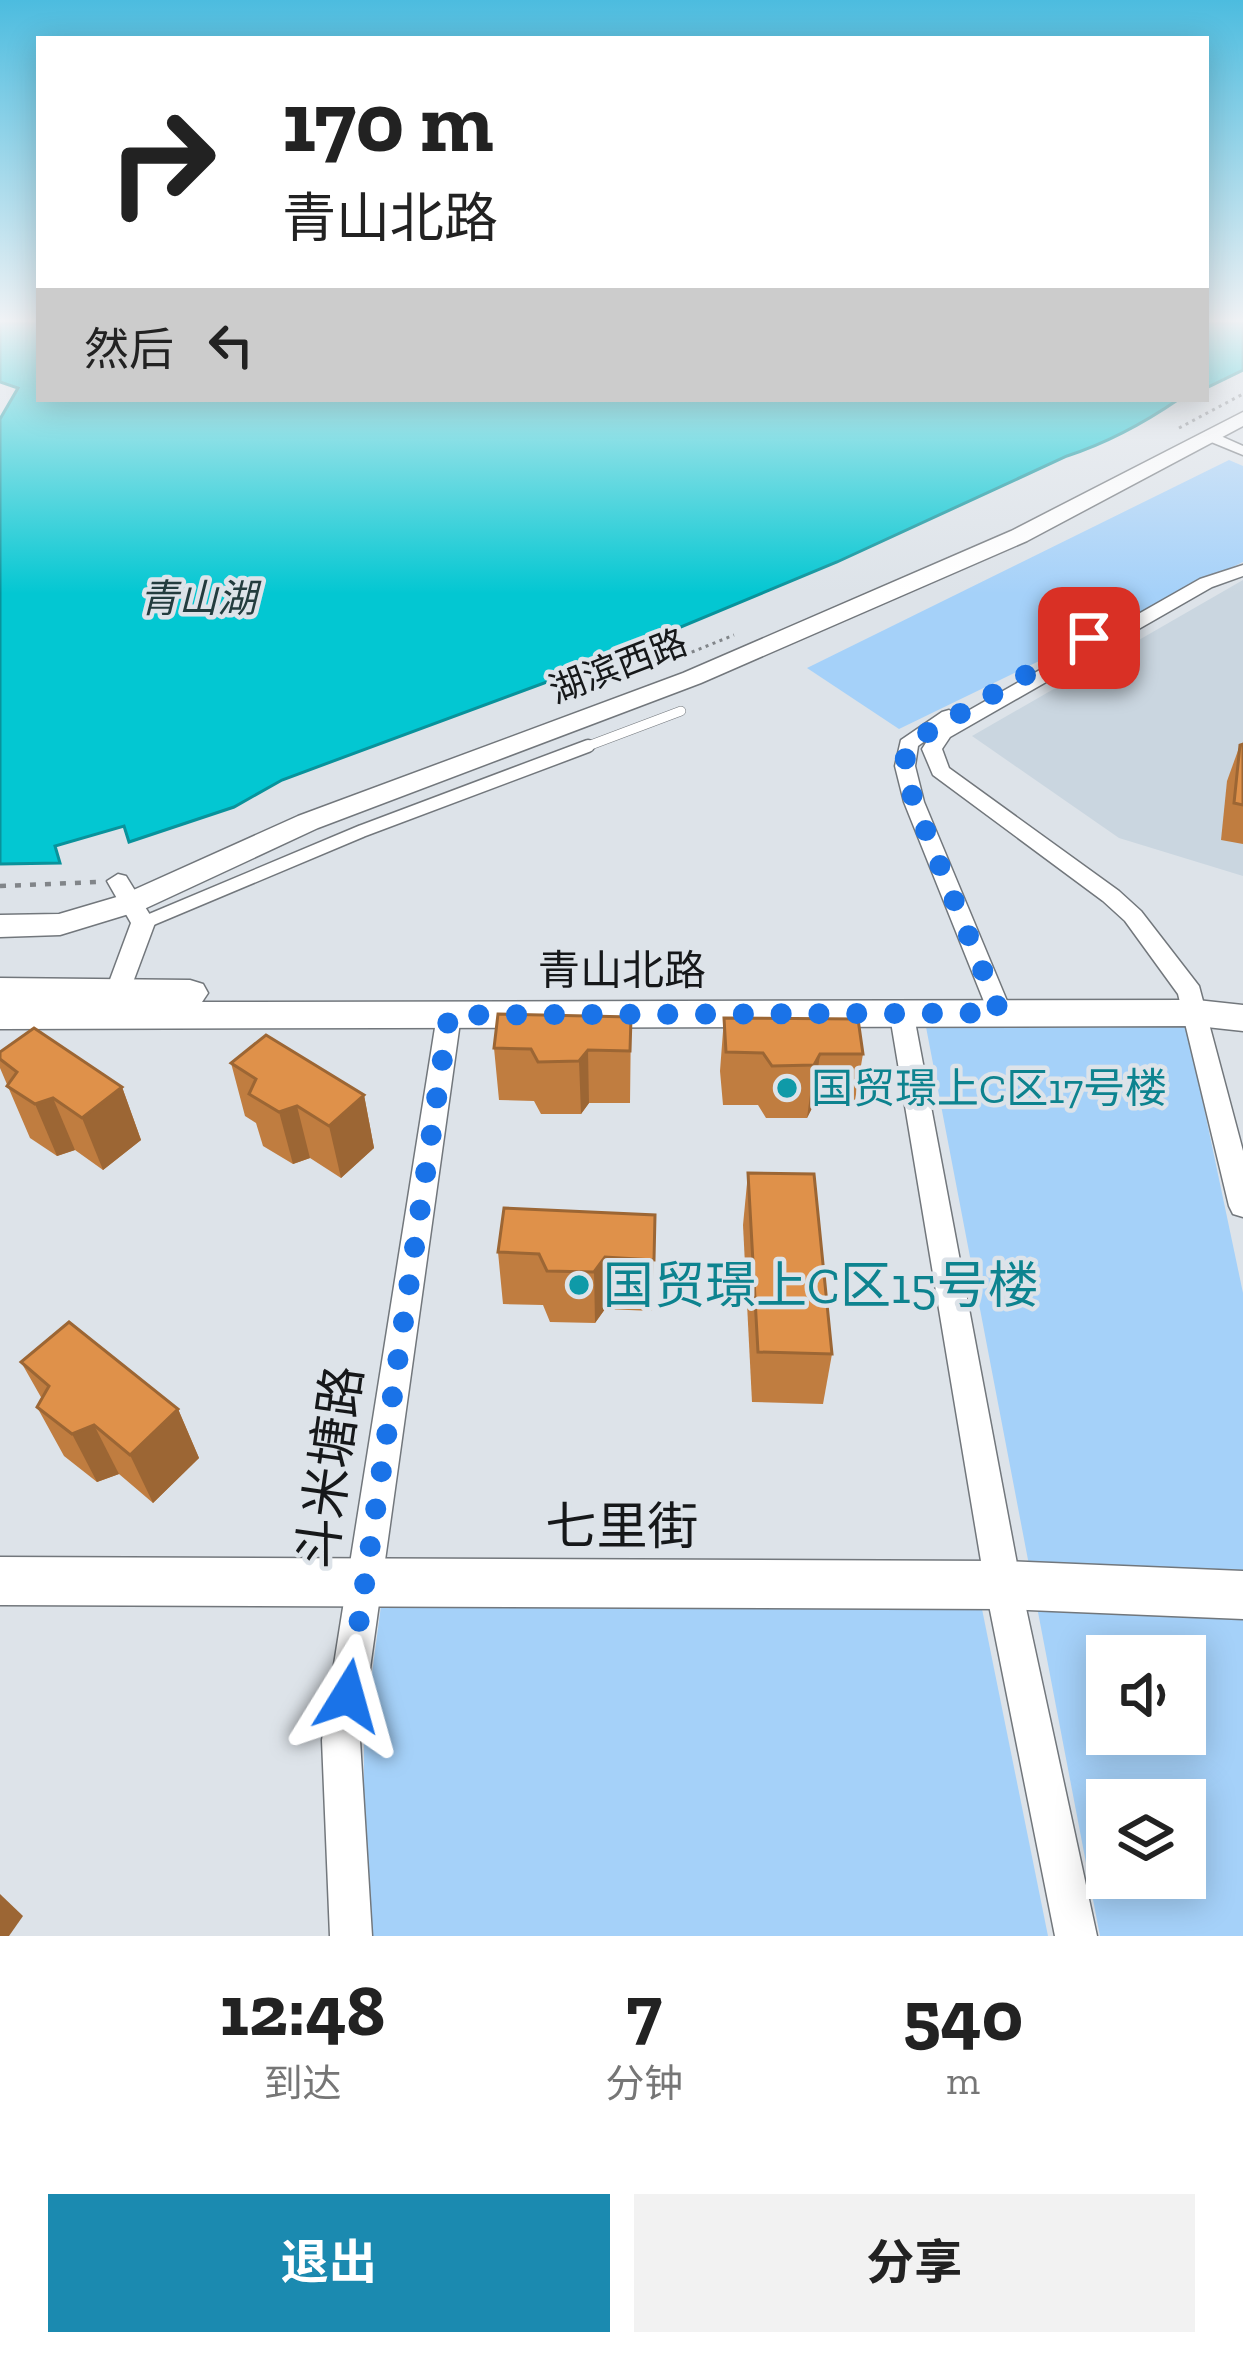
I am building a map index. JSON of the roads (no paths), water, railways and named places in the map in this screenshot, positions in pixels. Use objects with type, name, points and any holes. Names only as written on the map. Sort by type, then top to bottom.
[{"type":"main road","name":"青山北路","points":[[0,991],[996,1003],[1190,994],[1243,997]]},
{"type":"main road","name":"青山北路","points":[[1190,994],[1243,1018]]},
{"type":"main road","name":"青山北路","points":[[0,1016],[902,1016],[996,1003]]},
{"type":"street","name":"湖滨西路","points":[[0,926],[60,924],[131,902],[308,822],[692,678],[1018,536],[1243,418]]},
{"type":"street","points":[[1209,436],[1243,451]]},
{"type":"street","points":[[1243,567],[1206,583],[943,733],[932,749],[940,771],[1133,916],[1190,994],[1243,1206]]},
{"type":"street","points":[[996,1003],[914,802],[904,766],[908,744],[1198,578],[1243,567]]},
{"type":"street","points":[[117,993],[131,902]]},
{"type":"street","name":"斗米塘路","points":[[351,1936],[341,1740],[449,1015]]},
{"type":"street","points":[[902,1016],[1003,1585],[1076,1936]]},
{"type":"street","name":"七里街","points":[[0,1581],[1003,1585],[1243,1594]]},
{"type":"lane","points":[[131,902],[362,831],[681,711]]},
{"type":"water","name":"青山湖","points":[[3,413],[1156,413],[1111,439],[837,562],[563,676],[282,780],[234,807],[129,842],[124,826],[55,846],[60,863],[0,864]]},
{"type":"place","name":"国贸璟上C区17号楼","points":[[787,1088]]},
{"type":"place","name":"国贸璟上C区15号楼","points":[[579,1285]]}]
